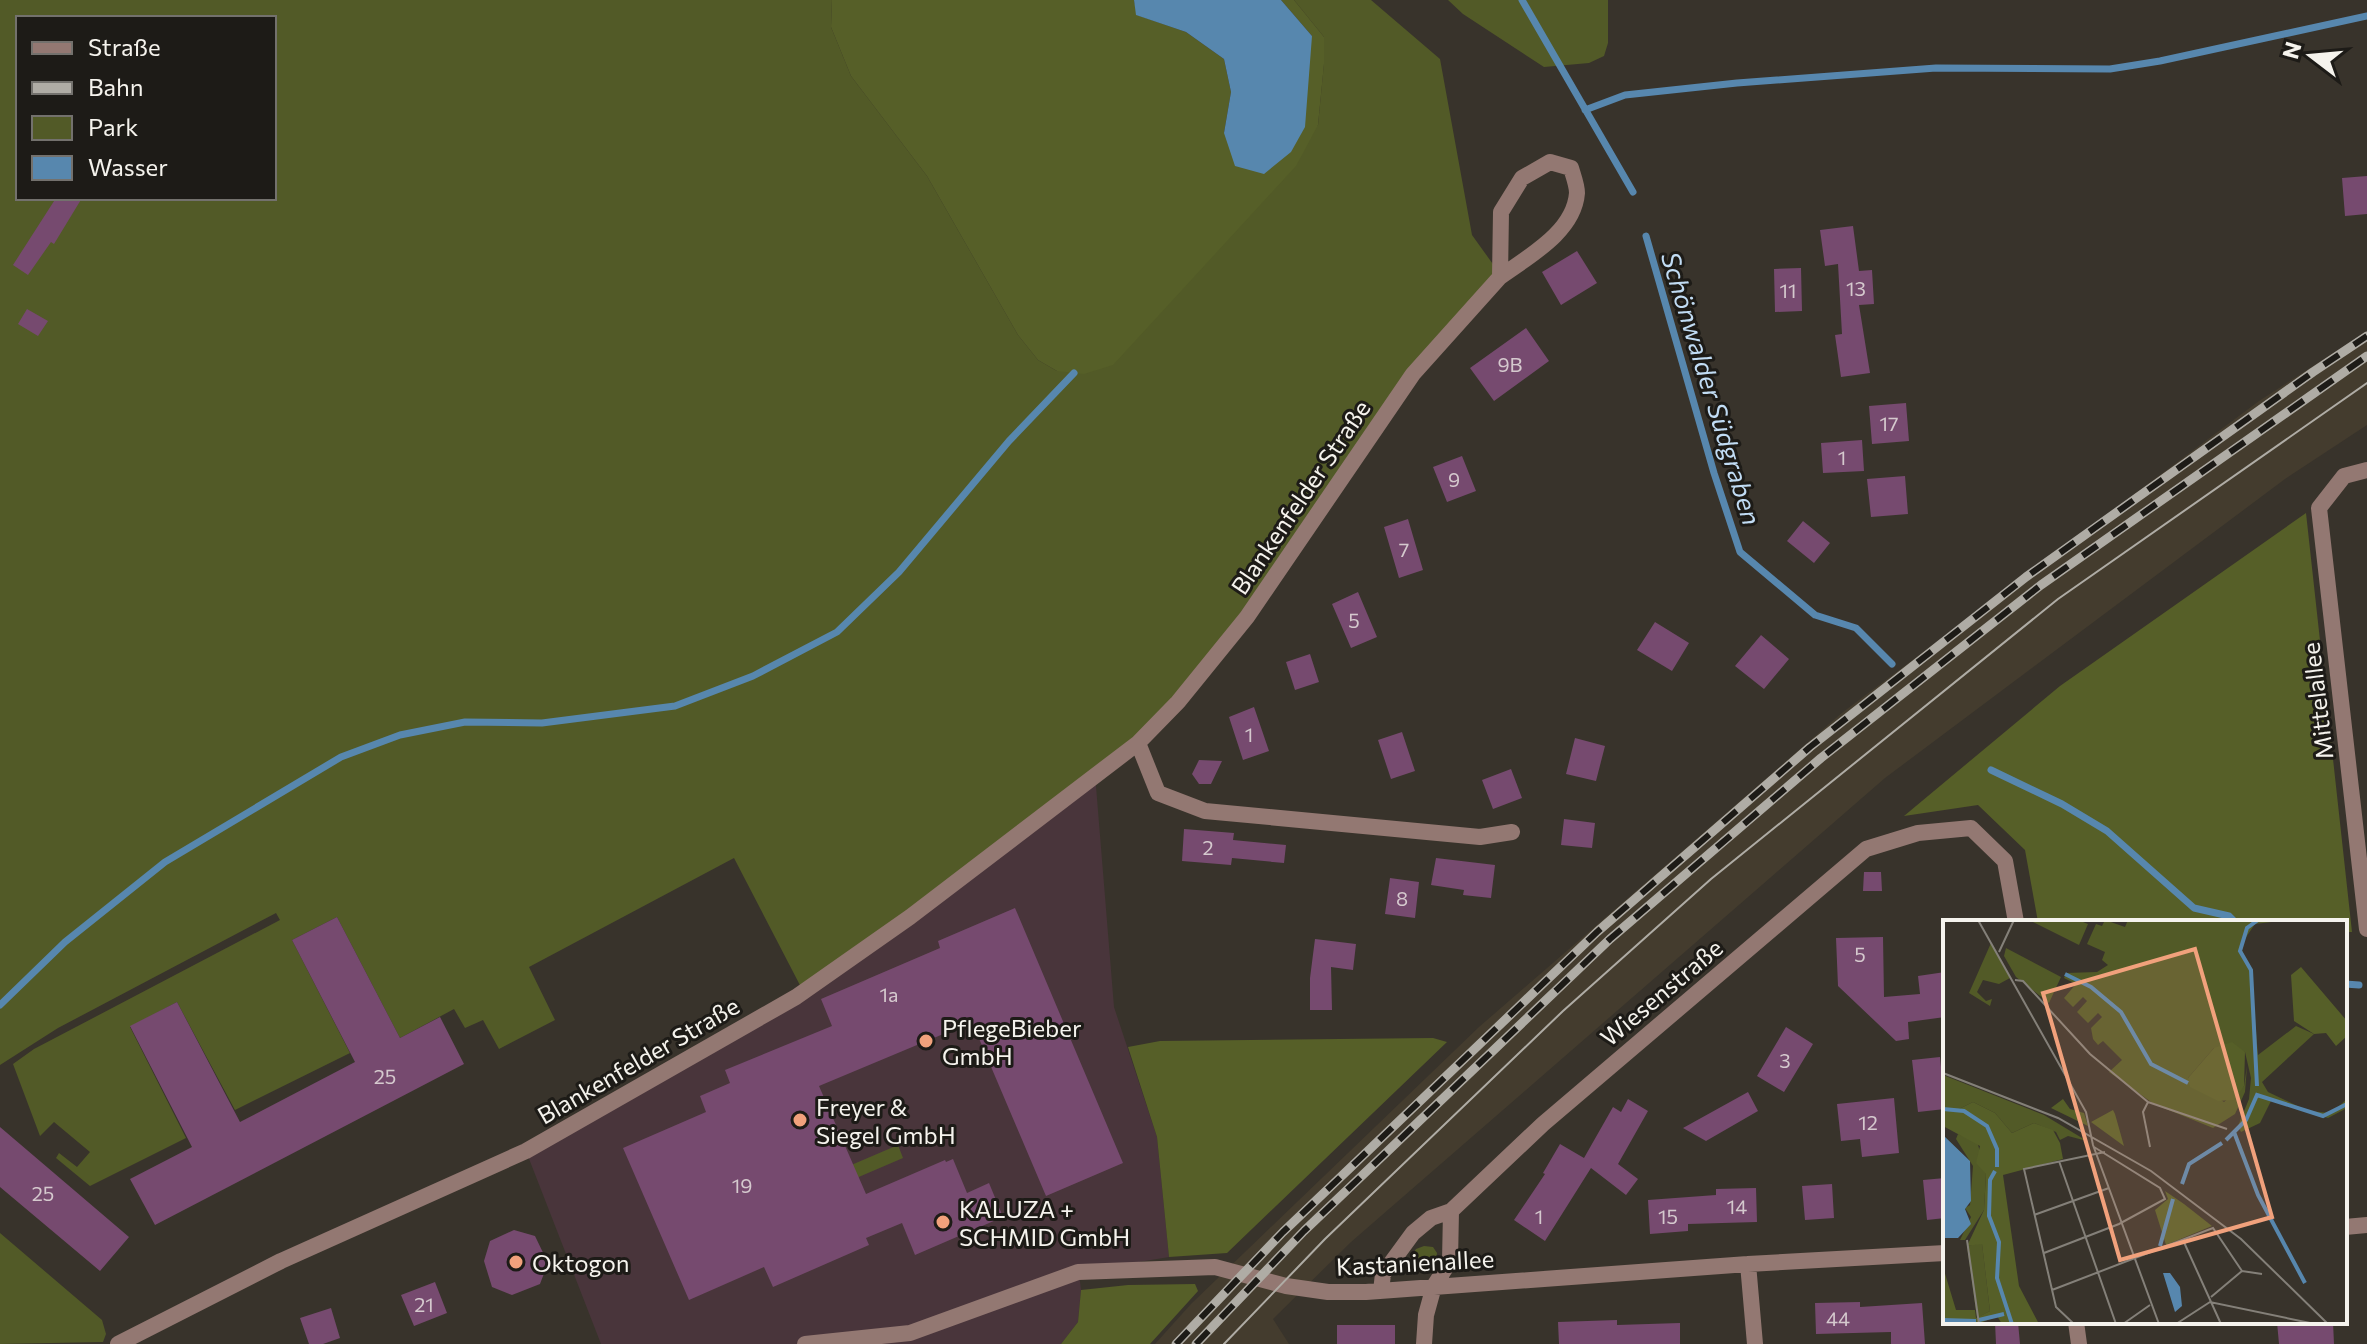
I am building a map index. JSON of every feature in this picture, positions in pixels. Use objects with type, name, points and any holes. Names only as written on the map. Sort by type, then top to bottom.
[{"type":"street","name":"Blankenfelder Straße","points":[[118,1344],[281,1261],[526,1151],[796,997],[910,917],[1138,743],[1178,702],[1247,617],[1413,374],[1500,277],[1545,245],[1569,219],[1577,191],[1571,168],[1550,162],[1522,178],[1501,212],[1500,277]]},
{"type":"street","name":"Mittelallee","points":[[2367,470],[2344,476],[2319,508],[2359,782],[2367,929]]},
{"type":"street","points":[[1138,743],[1158,793],[1205,811],[1480,837],[1512,832]]},
{"type":"street","name":"Wiesenstraße","points":[[1381,1291],[1383,1274],[1413,1233],[1431,1218],[1451,1211],[1543,1124],[1866,849],[1918,833],[1971,828],[2005,861],[2016,920]]},
{"type":"street","points":[[1424,1344],[1426,1315],[1434,1286],[1450,1261],[1451,1211]]},
{"type":"street","points":[[2347,1227],[2367,1225]]},
{"type":"street","name":"Kastanienallee","points":[[805,1344],[910,1333],[1078,1272],[1215,1267],[1300,1288],[1328,1292],[1381,1291],[1943,1253]]},
{"type":"street","points":[[1748,1264],[1755,1344]]},
{"type":"street","points":[[2076,1324],[2079,1344]]},
{"type":"shaded area","points":[[2367,331],[2367,425],[2285,479],[1885,778],[1351,1242],[1273,1319],[1289,1344],[1155,1344],[1191,1304],[1479,1027],[1843,712],[2259,401]]},
{"type":"shaded area","points":[[1095,774],[1114,1007],[1157,1137],[1169,1257],[1079,1272],[1078,1322],[1061,1344],[601,1344],[526,1151],[796,997]]},
{"type":"green space","points":[[0,0],[832,0],[831,27],[851,76],[927,176],[1018,335],[1038,360],[1057,371],[1318,125],[1324,37],[1294,0],[1371,0],[1440,59],[1472,235],[1500,274],[1412,369],[1244,616],[1174,700],[1130,743],[803,991],[734,858],[529,967],[555,1020],[499,1049],[483,1020],[465,1028],[454,1009],[400,1038],[337,917],[292,940],[350,1053],[235,1110],[177,1002],[130,1027],[186,1138],[90,1186],[56,1158],[59,1153],[77,1167],[90,1152],[54,1122],[40,1136],[13,1064],[34,1049],[280,920],[276,913],[58,1028],[0,1065]]},
{"type":"green space","points":[[832,0],[1134,0],[1137,15],[1186,32],[1224,59],[1231,92],[1224,133],[1312,36],[1281,0],[1294,0],[1324,37],[1318,125],[1296,166],[1113,365],[1084,374],[1057,371],[1038,360],[1018,335],[927,176],[851,76],[831,27]]},
{"type":"green space","points":[[1448,0],[1608,0],[1608,43],[1604,56],[1589,63],[1544,67],[1463,14]]},
{"type":"green space","points":[[2306,513],[2352,932],[2347,932],[2347,920],[2038,920],[2025,850],[1978,805],[1904,816],[2060,686]]},
{"type":"green space","points":[[1433,1038],[1447,1042],[1227,1253],[1169,1257],[1157,1137],[1128,1047],[1160,1041]]},
{"type":"green space","points":[[898,1145],[903,1158],[854,1179],[849,1166]]},
{"type":"green space","points":[[0,1233],[102,1320],[106,1334],[103,1342],[0,1344]]},
{"type":"green space","points":[[1433,1247],[1437,1253],[1435,1268],[1408,1272],[1403,1269],[1416,1249]]},
{"type":"green space","points":[[1195,1284],[1198,1291],[1150,1344],[1061,1344],[1078,1322],[1081,1290],[1128,1285]]},
{"type":"water","points":[[1134,0],[1281,0],[1312,36],[1305,127],[1291,152],[1264,174],[1235,166],[1224,133],[1231,92],[1224,59],[1186,32],[1136,15]]},
{"type":"building","points":[[2367,176],[2367,214],[2345,216],[2342,178]]},
{"type":"building","points":[[55,200],[81,200],[54,244],[51,242],[28,275],[13,265]]},
{"type":"building","points":[[1853,226],[1859,271],[1872,270],[1874,304],[1859,305],[1870,373],[1841,377],[1835,335],[1842,334],[1838,264],[1825,266],[1820,230]]},
{"type":"building","points":[[1577,251],[1597,283],[1561,305],[1542,272]]},
{"type":"building","points":[[1801,268],[1802,311],[1775,312],[1774,269]]},
{"type":"building","points":[[27,309],[48,321],[38,336],[18,324]]},
{"type":"building","points":[[1526,328],[1549,361],[1494,401],[1470,368]]},
{"type":"building","points":[[1906,403],[1909,441],[1872,444],[1869,406]]},
{"type":"building","points":[[1862,440],[1864,471],[1823,473],[1821,443]]},
{"type":"building","points":[[1462,456],[1476,491],[1447,502],[1433,467]]},
{"type":"building","points":[[1905,476],[1908,514],[1871,517],[1867,479]]},
{"type":"building","points":[[1408,519],[1423,570],[1399,578],[1384,527]]},
{"type":"building","points":[[1803,521],[1830,543],[1814,563],[1787,541]]},
{"type":"building","points":[[1358,592],[1377,637],[1351,648],[1332,604]]},
{"type":"building","points":[[1655,622],[1689,643],[1672,671],[1637,650]]},
{"type":"building","points":[[1761,635],[1789,659],[1764,689],[1735,666]]},
{"type":"building","points":[[1310,654],[1319,682],[1295,690],[1286,662]]},
{"type":"building","points":[[1254,707],[1269,751],[1243,760],[1229,717]]},
{"type":"building","points":[[1402,732],[1415,771],[1391,779],[1378,740]]},
{"type":"building","points":[[1575,738],[1605,746],[1596,781],[1566,774]]},
{"type":"building","points":[[1199,760],[1222,761],[1211,784],[1199,784],[1192,774]]},
{"type":"building","points":[[1511,769],[1522,798],[1493,809],[1482,780]]},
{"type":"building","points":[[1564,819],[1595,823],[1592,848],[1561,845]]},
{"type":"building","points":[[1184,829],[1234,833],[1233,840],[1286,845],[1284,863],[1232,858],[1231,865],[1182,861]]},
{"type":"building","points":[[1436,858],[1495,865],[1491,898],[1463,895],[1464,890],[1431,885]]},
{"type":"building","points":[[1864,872],[1881,872],[1882,891],[1863,891]]},
{"type":"building","points":[[1390,878],[1419,882],[1415,918],[1385,914]]},
{"type":"building","points":[[1015,908],[1123,1163],[1046,1196],[972,1022],[819,1086],[866,1194],[953,1159],[967,1193],[989,1183],[1003,1217],[915,1255],[902,1223],[866,1238],[869,1245],[773,1287],[764,1267],[689,1300],[623,1148],[706,1112],[700,1096],[730,1083],[725,1070],[832,1026],[821,999],[940,948],[938,941]]},
{"type":"building","points":[[337,917],[400,1038],[440,1017],[464,1064],[155,1225],[130,1179],[192,1147],[130,1026],[177,1002],[240,1122],[355,1062],[292,940]]},
{"type":"building","points":[[1883,937],[1884,997],[1920,994],[1918,976],[1943,972],[1943,1017],[1908,1022],[1909,1039],[1896,1041],[1838,986],[1836,938]]},
{"type":"building","points":[[1315,939],[1356,944],[1353,970],[1331,967],[1332,1010],[1310,1010]]},
{"type":"building","points":[[1786,1027],[1813,1044],[1784,1092],[1757,1076]]},
{"type":"building","points":[[1940,1057],[1943,1109],[1918,1112],[1912,1060]]},
{"type":"building","points":[[1748,1092],[1758,1111],[1706,1141],[1683,1128]]},
{"type":"building","points":[[1894,1098],[1899,1153],[1862,1157],[1860,1139],[1841,1141],[1837,1104]]},
{"type":"building","points":[[1628,1099],[1648,1111],[1618,1164],[1638,1179],[1626,1195],[1591,1168],[1545,1241],[1514,1220],[1545,1174],[1560,1144],[1584,1158],[1613,1107],[1621,1112]]},
{"type":"building","points":[[0,1127],[129,1237],[100,1271],[0,1187]]},
{"type":"building","points":[[1943,1178],[1943,1218],[1927,1220],[1923,1180]]},
{"type":"building","points":[[1832,1184],[1834,1218],[1805,1220],[1802,1186]]},
{"type":"building","points":[[1756,1188],[1757,1222],[1688,1224],[1688,1231],[1650,1234],[1648,1200],[1716,1195],[1716,1189]]},
{"type":"building","name":"Oktogon","points":[[514,1230],[535,1236],[548,1263],[540,1284],[512,1295],[492,1287],[484,1261],[490,1241]]},
{"type":"building","points":[[435,1282],[447,1313],[414,1326],[401,1295]]},
{"type":"building","points":[[1860,1302],[1860,1307],[1922,1303],[1925,1344],[1891,1344],[1891,1332],[1816,1334],[1815,1303]]},
{"type":"building","points":[[331,1308],[340,1338],[323,1344],[309,1344],[300,1318]]},
{"type":"building","points":[[1617,1320],[1617,1325],[1680,1323],[1680,1344],[1559,1344],[1558,1322]]},
{"type":"building","points":[[1995,1324],[2018,1324],[2020,1344],[1996,1344]]},
{"type":"building","points":[[2277,1324],[2333,1324],[2334,1344],[2279,1344]]},
{"type":"building","points":[[1337,1325],[1395,1325],[1395,1344],[1337,1344]]},
{"type":"waterway","name":"Schönwalder Südgraben","points":[[1522,0],[1633,192]]},
{"type":"waterway","points":[[1585,110],[1625,95],[1737,83],[1936,68],[2110,69],[2367,16]]},
{"type":"waterway","name":"Schönwalder Südgraben","points":[[1646,236],[1740,552],[1815,615],[1856,628],[1892,664]]},
{"type":"waterway","points":[[0,1005],[65,942],[165,862],[341,757],[400,735],[465,722],[542,723],[675,706],[753,676],[837,632],[899,572],[1009,441],[1074,373]]},
{"type":"waterway","name":"Schönwalder Südgraben","points":[[1991,770],[2062,804],[2107,831],[2194,908],[2229,916],[2233,920]]},
{"type":"waterway","name":"Schönwalder Südgraben","points":[[2347,984],[2359,985]]},
{"type":"tram line","points":[[1224,1344],[1325,1239],[1563,1011],[1711,879],[2058,599],[2367,383]]},
{"type":"railway","points":[[1176,1344],[1283,1232],[1597,932],[1810,747],[2026,577],[2367,336]]},
{"type":"railway","points":[[1196,1344],[1304,1231],[1610,939],[1821,758],[2041,585],[2367,356]]},
{"type":"place","name":"PflegeBieber GmbH","points":[[926,1041]]},
{"type":"place","name":"Freyer & Siegel GmbH","points":[[800,1120]]},
{"type":"place","name":"KALUZA + SCHMID GmbH","points":[[943,1222]]},
{"type":"place","name":"Oktogon","points":[[516,1262]]}]
